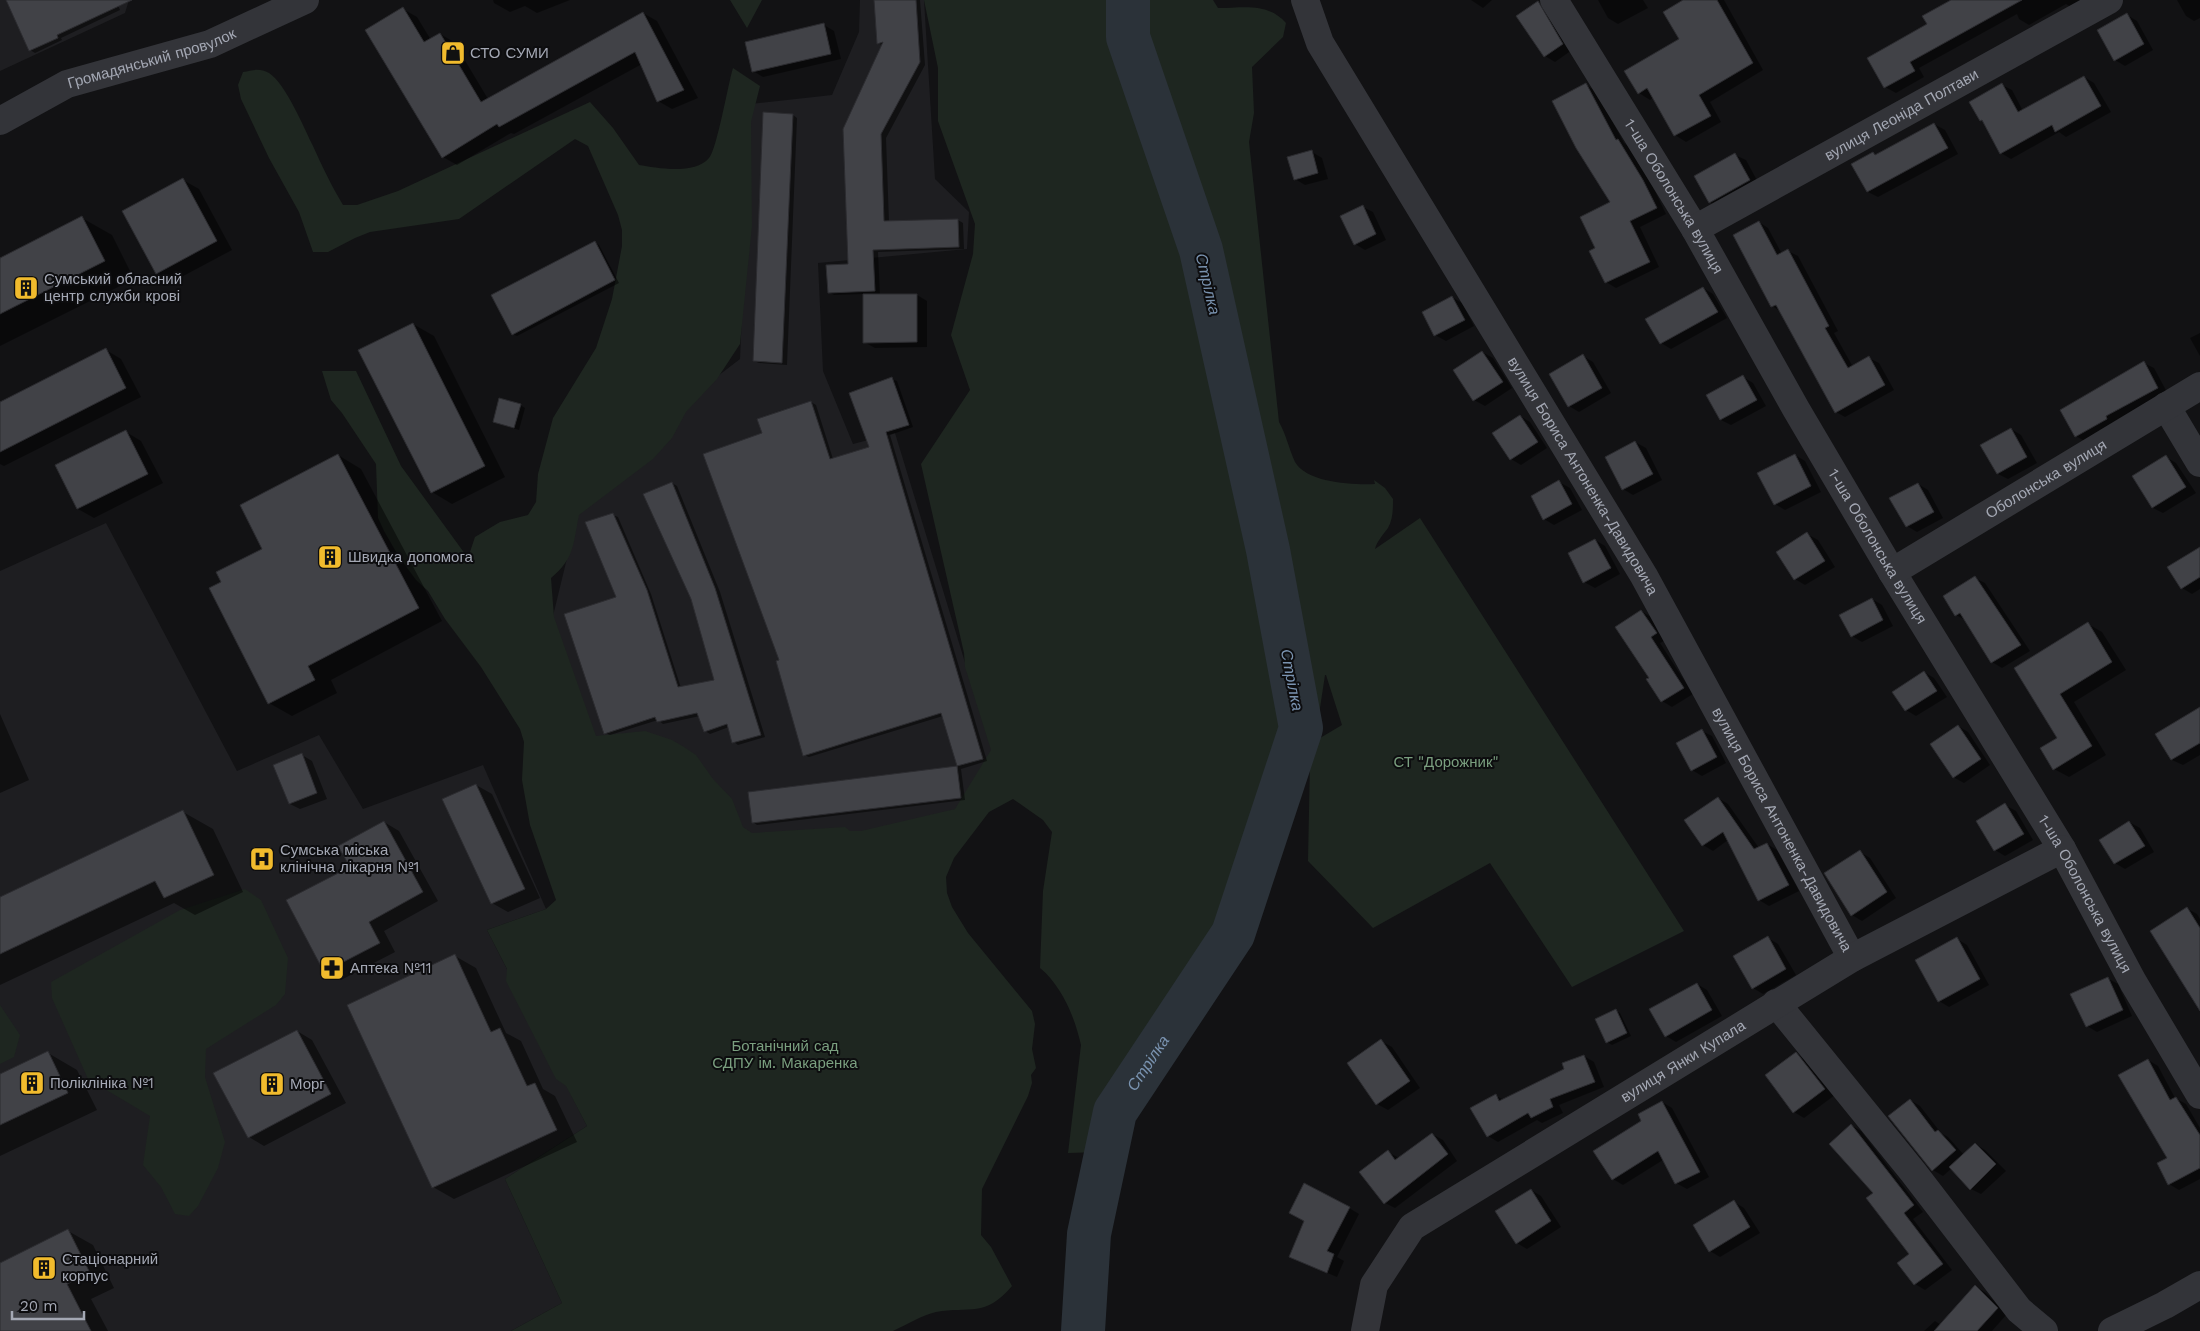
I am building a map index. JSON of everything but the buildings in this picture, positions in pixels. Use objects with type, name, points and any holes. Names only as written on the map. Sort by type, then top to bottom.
[{"type":"street","name":"Громадянський провулок","points":[[0,122],[67,84],[210,44],[305,0]]},
{"type":"street","name":"вулиця Бориса Антоненка-Давидовича","points":[[1305,0],[1320,43],[1644,576],[1852,958]]},
{"type":"street","name":"1-ша Оболонська вулиця","points":[[1554,0],[1694,229],[1796,409],[1892,572],[2062,849],[2133,982],[2200,1094]]},
{"type":"street","name":"вулиця Леоніда Полтави","points":[[1694,229],[2109,0]]},
{"type":"street","name":"Оболонська вулиця","points":[[1892,572],[2200,386]]},
{"type":"street","points":[[2166,406],[2200,462]]},
{"type":"street","name":"вулиця Янки Купала","points":[[1365,1331],[1374,1285],[1412,1226],[1852,958],[2062,849]]},
{"type":"street","points":[[1776,1004],[1913,1172],[2020,1310],[2044,1331]]},
{"type":"street","points":[[2112,1331],[2165,1305],[2200,1285]]},
{"type":"shaded area","points":[[0,0],[129,0],[125,13],[0,71]]},
{"type":"shaded area","points":[[860,0],[924,0],[935,179],[969,212],[967,249],[818,263],[823,371],[853,444],[895,433],[992,751],[957,809],[848,836],[751,843],[590,737],[553,616],[577,517],[632,442],[740,359],[751,104],[832,95],[859,32]]},
{"type":"shaded area","name":"Сумська міська клінічна лікарня №1","points":[[106,523],[237,771],[319,735],[363,809],[483,765],[546,909],[487,930],[587,1126],[505,1179],[562,1303],[511,1331],[0,1331],[0,571]]},
{"type":"green space","points":[[730,0],[762,0],[747,28]]},
{"type":"green space","points":[[924,0],[1213,0],[1218,8],[1246,7],[1263,9],[1279,16],[1286,23],[1283,37],[1252,67],[1254,113],[1249,142],[1279,422],[1295,462],[1301,469],[1320,478],[1355,484],[1375,484],[1374,480],[1385,488],[1393,499],[1391,521],[1375,549],[1420,518],[1684,931],[1572,987],[1490,863],[1373,928],[1308,861],[1310,761],[1304,781],[1255,882],[1203,1004],[1170,1035],[1100,1152],[1068,1153],[1081,1045],[1075,1024],[1061,993],[1048,975],[1040,968],[1043,891],[1052,832],[1043,820],[1013,799],[989,812],[954,858],[946,877],[947,893],[952,907],[968,933],[1032,1011],[1035,1024],[1032,1049],[1036,1068],[1031,1075],[1032,1083],[1028,1096],[982,1189],[981,1235],[991,1247],[1012,1286],[994,1303],[985,1307],[931,1313],[893,1331],[511,1331],[562,1303],[505,1179],[587,1126],[566,1086],[556,1079],[506,981],[507,969],[487,930],[546,909],[556,900],[530,825],[522,780],[524,742],[520,729],[481,667],[445,619],[428,591],[416,580],[399,557],[384,531],[378,518],[376,464],[342,413],[331,400],[322,371],[356,371],[401,466],[468,558],[475,537],[500,522],[528,515],[536,502],[538,474],[553,418],[596,348],[612,299],[622,246],[622,230],[618,215],[588,146],[575,139],[459,219],[370,232],[328,252],[313,252],[299,212],[269,158],[241,99],[238,85],[243,72],[259,70],[269,73],[282,87],[343,205],[357,205],[398,191],[590,102],[613,128],[639,165],[676,169],[695,167],[709,158],[712,152],[733,68],[760,86],[751,122],[752,226],[740,344],[717,379],[686,412],[672,438],[653,459],[579,515],[569,557],[559,571],[551,578],[554,617],[596,736],[645,731],[672,740],[684,747],[696,755],[713,779],[732,799],[743,827],[752,833],[845,827],[850,831],[861,831],[955,809],[991,750],[965,667],[964,653],[921,464],[970,390],[951,335],[973,254],[975,224],[938,121],[938,68]],"holes":[[[1325,675],[1326,675],[1342,725],[1315,741]]]},
{"type":"green space","points":[[245,889],[261,900],[288,958],[285,994],[276,1005],[206,1049],[205,1077],[225,1142],[218,1168],[198,1206],[189,1216],[175,1214],[161,1187],[143,1165],[150,1116],[88,1079],[52,998],[51,982],[180,910]]},
{"type":"green space","points":[[0,1005],[20,1035],[14,1057],[0,1064]]},
{"type":"waterway","name":"Стрілка","points":[[1083,1331],[1089,1234],[1115,1112],[1233,934],[1301,728],[1268,550],[1201,250],[1128,37],[1128,0]]},
{"type":"place","name":"СТО СУМИ","points":[[453,53]]},
{"type":"place","name":"Сумський обласний центр служби крові","points":[[26,288]]},
{"type":"place","name":"Швидка допомога","points":[[330,557]]},
{"type":"place","name":"Сумська міська клінічна лікарня №1","points":[[262,859]]},
{"type":"place","name":"Аптека №11","points":[[332,968]]},
{"type":"place","name":"Поліклініка №1","points":[[32,1083]]},
{"type":"place","name":"Морг","points":[[272,1084]]},
{"type":"place","name":"Стаціонарний корпус","points":[[44,1268]]},
{"type":"park label","name":"СТ \"Дорожник\"","points":[[1446,762]]},
{"type":"park label","name":"Ботанічний сад СДПУ ім. Макаренка","points":[[785,1054]]}]
